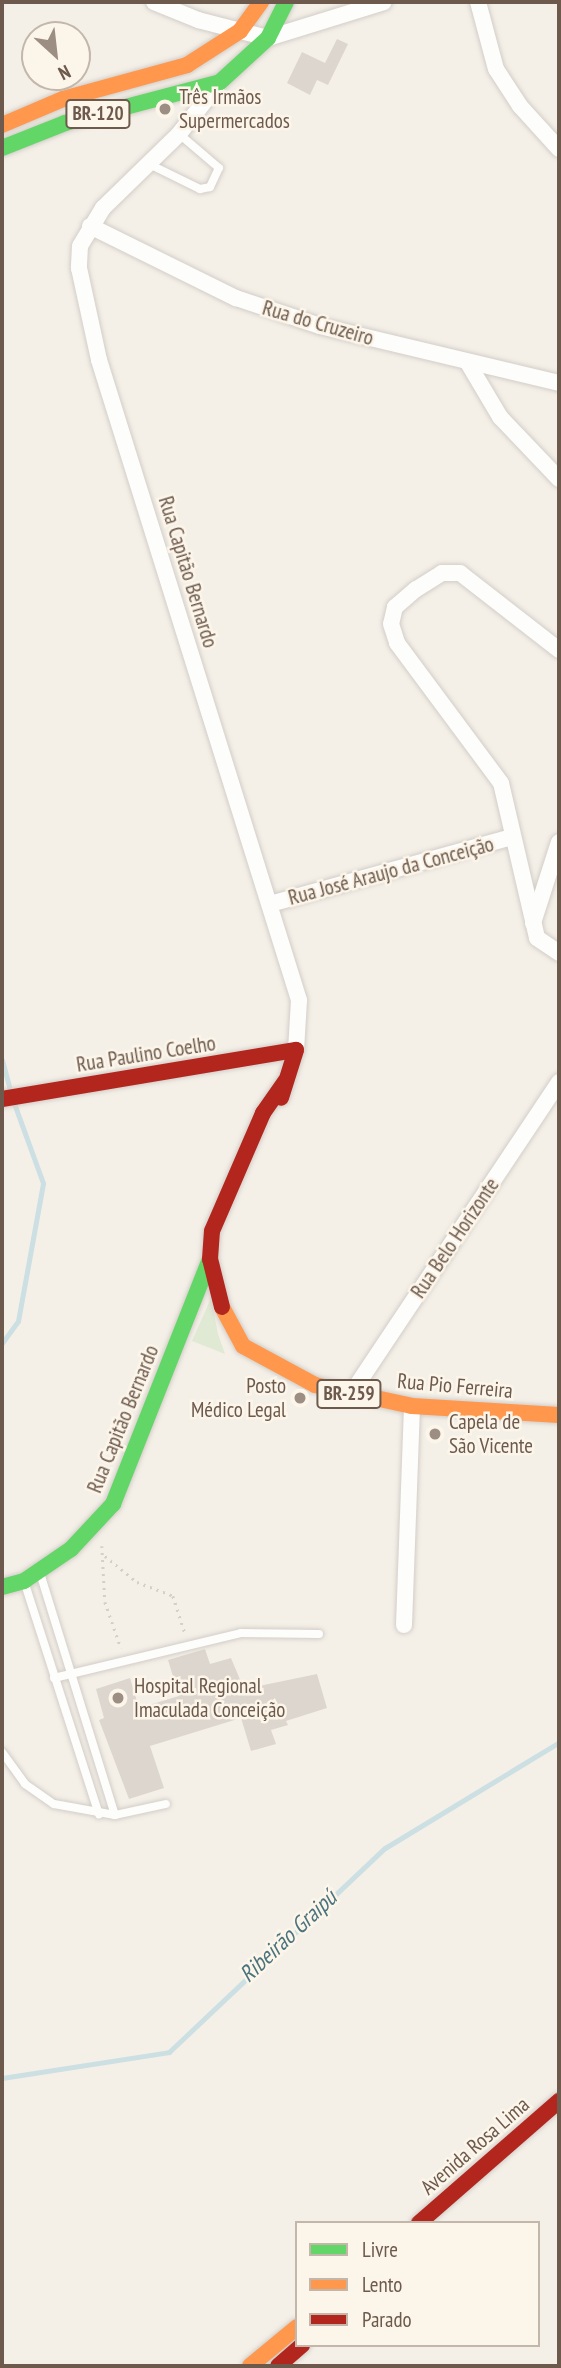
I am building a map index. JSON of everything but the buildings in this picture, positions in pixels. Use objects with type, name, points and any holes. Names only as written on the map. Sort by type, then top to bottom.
[{"type":"main road","points":[[2,125],[63,99],[187,65],[240,31],[261,2]]},
{"type":"main road","name":"BR-120","points":[[2,148],[65,123],[220,82],[268,38],[283,3]]},
{"type":"main road","name":"Rua Capitão Bernardo","points":[[2,1587],[24,1581],[40,1571],[97,1526],[113,1504],[210,1259],[230,1231],[277,1118],[285,1081],[296,1050]]},
{"type":"main road","name":"Rua Paulino Coelho","points":[[2,1099],[296,1050]]},
{"type":"main road","name":"Rua Pio Ferreira","points":[[210,1259],[227,1325],[243,1346],[315,1385],[412,1406],[559,1415]]},
{"type":"main road","name":"Avenida Rosa Lima","points":[[421,2221],[559,2101]]},
{"type":"main road","name":"Avenida Rosa Lima","points":[[440,2221],[559,2118]]},
{"type":"main road","points":[[250,2366],[295,2329]]},
{"type":"main road","points":[[278,2366],[300,2347]]},
{"type":"street","points":[[154,2],[268,38],[384,2]]},
{"type":"street","points":[[478,2],[496,69],[520,106],[559,149]]},
{"type":"street","points":[[187,65],[197,89],[197,111]]},
{"type":"street","name":"Rua Capitão Bernardo","points":[[220,82],[179,134],[90,226],[80,246],[84,306],[299,1000],[296,1050]]},
{"type":"street","name":"Rua do Cruzeiro","points":[[90,226],[236,298],[468,363],[559,383]]},
{"type":"street","points":[[468,363],[500,417],[559,480]]},
{"type":"street","points":[[559,650],[460,573],[442,573],[416,589],[395,607],[391,624],[397,643],[501,783],[533,923],[544,946],[559,953]]},
{"type":"street","name":"Rua José Araujo da Conceição","points":[[270,904],[512,837]]},
{"type":"street","points":[[533,923],[559,842]]},
{"type":"street","name":"Rua Belo Horizonte","points":[[351,1394],[559,1082]]},
{"type":"street","points":[[404,1625],[412,1406]]},
{"type":"lane","points":[[149,164],[200,189],[211,187],[219,168],[179,134]]},
{"type":"lane","points":[[40,1571],[115,1815]]},
{"type":"lane","points":[[24,1581],[99,1814]]},
{"type":"lane","points":[[54,1678],[126,1662],[188,1642],[241,1633],[319,1634]]},
{"type":"lane","points":[[2,1752],[25,1784],[54,1804],[115,1815],[166,1804]]},
{"type":"path","points":[[97,1526],[105,1556],[106,1602],[126,1662]]},
{"type":"path","points":[[105,1556],[137,1581],[173,1596],[188,1642]]},
{"type":"green space","points":[[211,1298],[218,1334],[225,1354],[192,1341]]},
{"type":"waterway","points":[[2,1060],[10,1090]]},
{"type":"waterway","points":[[2,1343],[18,1321],[43,1183],[15,1106]]},
{"type":"waterway","name":"Ribeirão Graipú","points":[[2,2078],[169,2052],[385,1848],[559,1742]]},
{"type":"traffic: fast","points":[[2,148],[65,123],[220,82],[268,38],[286,2]]},
{"type":"traffic: fast","points":[[2,1587],[24,1581],[71,1549],[113,1504],[210,1259]]},
{"type":"traffic: slow","points":[[2,125],[63,99],[187,65],[240,31],[261,2]]},
{"type":"traffic: slow","points":[[222,1307],[243,1346],[315,1385],[412,1406],[559,1415]]},
{"type":"traffic: slow","points":[[250,2366],[295,2329]]},
{"type":"traffic: jam","points":[[2,1099],[296,1050],[281,1098]]},
{"type":"traffic: jam","points":[[222,1307],[210,1259],[212,1231],[263,1113],[285,1081]]},
{"type":"traffic: jam","points":[[421,2221],[559,2101]]},
{"type":"traffic: jam","points":[[278,2366],[300,2347]]},
{"type":"place","name":"Três Irmãos Supermercados","points":[[165,109]]},
{"type":"place","name":"Posto Médico Legal","points":[[300,1398]]},
{"type":"place","name":"Capela de São Vicente","points":[[435,1434]]},
{"type":"place","name":"Hospital Regional Imaculada Conceição","points":[[118,1698]]}]
